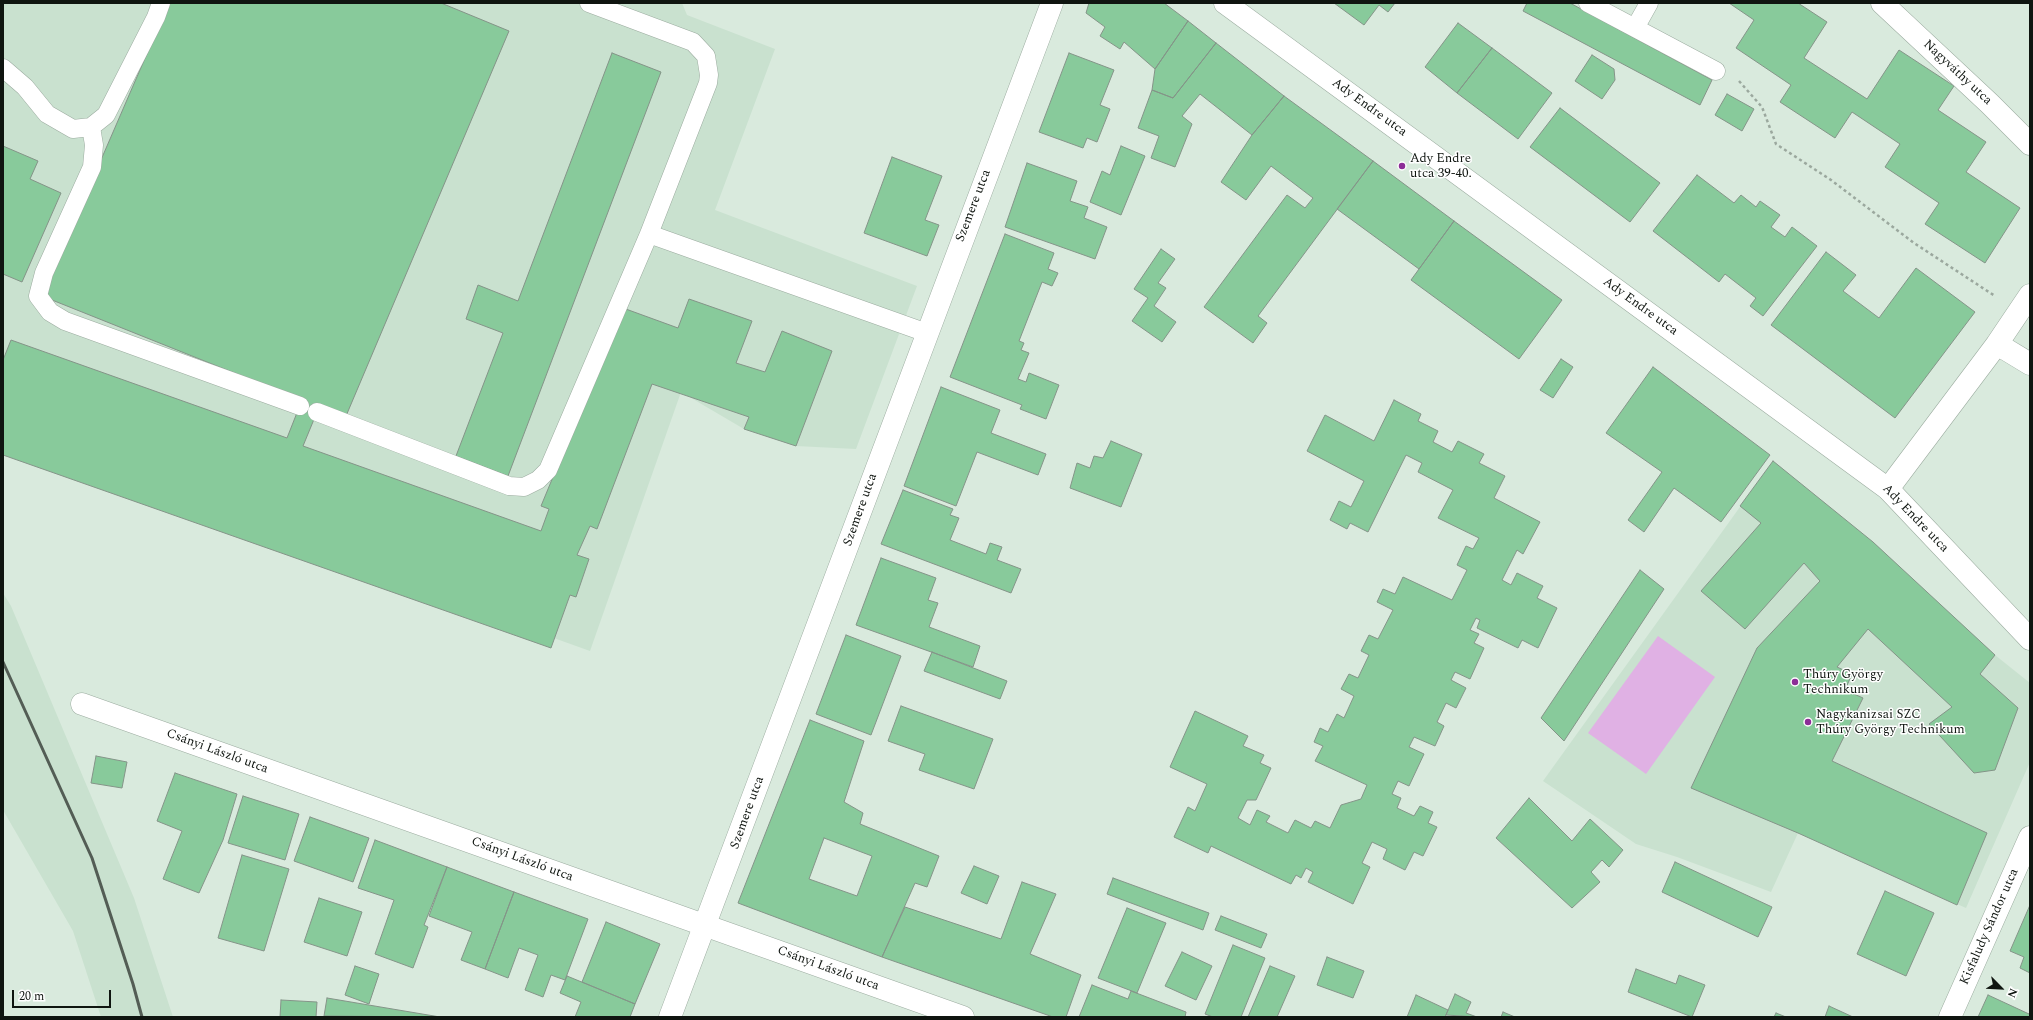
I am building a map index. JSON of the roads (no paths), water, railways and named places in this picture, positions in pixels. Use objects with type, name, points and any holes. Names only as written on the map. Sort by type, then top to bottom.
[{"type":"main road","name":"Szemere utca","points":[[670,1017],[706,926],[927,332],[1052,3]]},
{"type":"main road","name":"Ady Endre utca","points":[[1225,3],[1888,489],[2030,639]]},
{"type":"main road","name":"Nagyváthy utca","points":[[1882,3],[1990,104],[2030,144]]},
{"type":"main road","points":[[1888,489],[1997,344],[2024,304]]},
{"type":"main road","points":[[1997,344],[2030,364]]},
{"type":"main road","name":"Csányi László utca","points":[[82,704],[963,1017]]},
{"type":"main road","name":"Kisfaludy Sándor utca","points":[[1950,1017],[2030,837]]},
{"type":"lane","points":[[3,68],[25,87],[47,114],[73,129],[92,127],[106,115],[156,17],[161,3]]},
{"type":"lane","points":[[317,412],[509,486],[524,487],[538,480],[548,470],[649,234],[708,84],[708,62],[701,49],[693,42],[589,3]]},
{"type":"lane","points":[[1588,3],[1716,71]]},
{"type":"lane","points":[[1635,28],[1648,3]]},
{"type":"lane","points":[[92,127],[94,145],[92,167],[44,273],[38,296],[50,312],[65,321],[300,406]]},
{"type":"lane","points":[[649,234],[927,332]]},
{"type":"railway","points":[[3,662],[92,858],[133,984],[142,1017]]},
{"type":"place","name":"Ady Endre utca 39-40.","points":[[1402,166]]},
{"type":"place","name":"Thúry György Technikum","points":[[1795,682]]},
{"type":"place","name":"Nagykanizsai SZC Thúry György Technikum","points":[[1808,722]]}]
